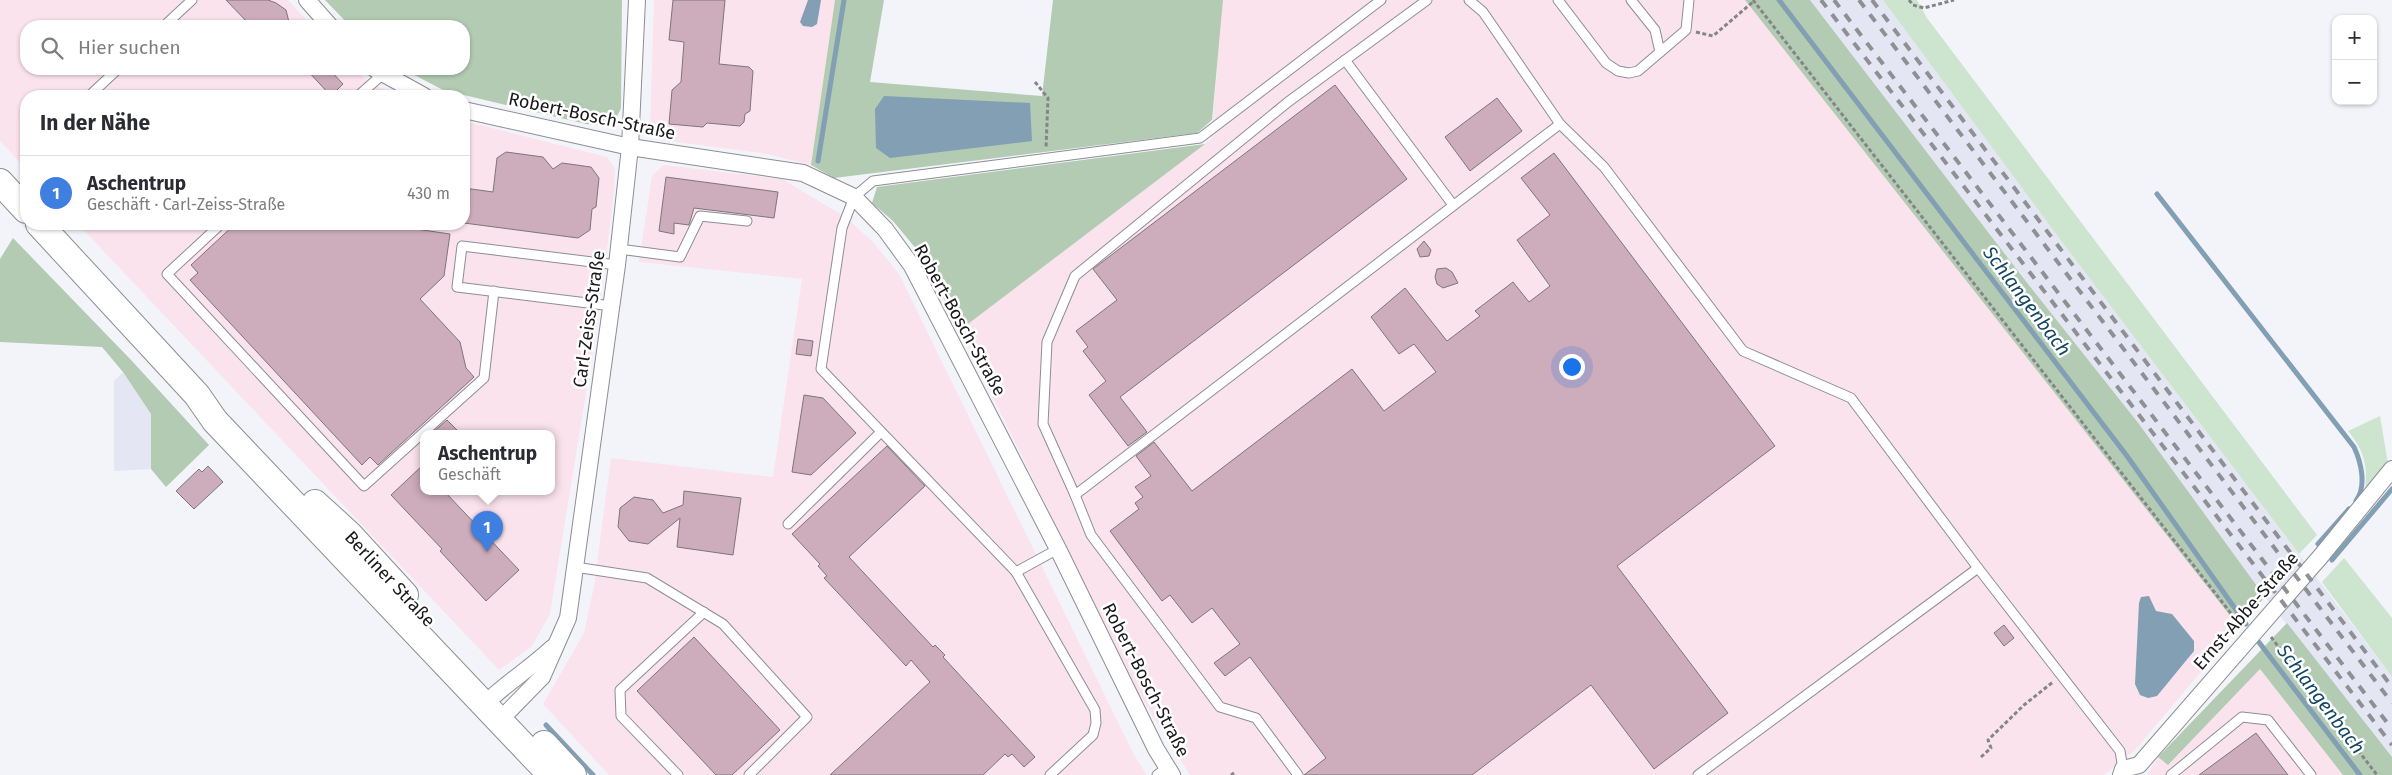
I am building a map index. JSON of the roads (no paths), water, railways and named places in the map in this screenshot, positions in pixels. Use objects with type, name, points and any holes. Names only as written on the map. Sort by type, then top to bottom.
[{"type":"main road","points":[[0,182],[20,204]]},
{"type":"main road","name":"Berliner Straße","points":[[45,230],[197,395],[215,421],[498,707],[573,775]]},
{"type":"main road","name":"Berliner Straße","points":[[498,707],[550,775]]},
{"type":"street","points":[[307,0],[325,20]]},
{"type":"street","name":"Carl-Zeiss-Straße","points":[[498,707],[542,677],[560,641],[568,618],[618,257],[630,147],[637,0]]},
{"type":"street","points":[[386,75],[413,90]]},
{"type":"street","name":"Robert-Bosch-Straße","points":[[470,111],[630,147],[802,173],[854,197],[884,229],[912,266],[1058,550],[1165,773]]},
{"type":"street","name":"Ernst-Abbe-Straße","points":[[2122,772],[2139,765],[2256,632],[2392,469]]},
{"type":"street","name":"Carl-Zeiss-Straße","points":[[498,707],[531,668],[560,641]]},
{"type":"lane","points":[[170,20],[192,0]]},
{"type":"lane","points":[[1050,775],[1093,735],[1096,723],[1095,710],[1016,572],[821,369],[842,228],[854,197],[873,181],[1200,138],[1380,0]]},
{"type":"lane","points":[[1298,775],[1256,718],[1220,707],[1091,535],[1075,495],[1042,424],[1047,342],[1075,276],[1288,102],[1427,0]]},
{"type":"lane","points":[[1469,0],[1483,12],[1560,124],[1604,167],[1743,351],[1851,398],[1900,461],[1978,568],[2120,751],[2122,772]]},
{"type":"lane","points":[[1558,0],[1606,63],[1618,71],[1629,73],[1638,71],[1653,60],[1686,30],[1689,0]]},
{"type":"lane","points":[[1631,0],[1655,30],[1660,52]]},
{"type":"lane","points":[[1345,60],[1453,205]]},
{"type":"lane","points":[[95,90],[111,75]]},
{"type":"lane","points":[[363,90],[376,75]]},
{"type":"lane","points":[[1075,495],[1560,124]]},
{"type":"lane","points":[[612,306],[457,286],[462,246],[618,257],[680,256],[700,216],[747,221]]},
{"type":"lane","points":[[214,230],[166,274],[364,486],[420,436]]},
{"type":"lane","points":[[426,430],[484,378],[494,291]]},
{"type":"lane","points":[[788,524],[881,432]]},
{"type":"lane","points":[[1016,572],[1058,550]]},
{"type":"lane","points":[[575,567],[647,578],[723,624],[807,717],[749,775]]},
{"type":"lane","points":[[1698,775],[1978,568]]},
{"type":"lane","points":[[678,775],[621,716],[620,690],[704,612]]},
{"type":"lane","points":[[2171,775],[2242,717],[2268,720],[2311,775]]},
{"type":"water","points":[[808,0],[821,0],[817,24],[812,27],[803,26],[800,22]]},
{"type":"water","points":[[884,96],[1030,103],[1032,141],[890,158],[876,148],[875,109]]},
{"type":"water","points":[[2149,596],[2156,611],[2172,614],[2194,641],[2194,651],[2157,696],[2148,698],[2140,695],[2135,684],[2139,603],[2141,597]]},
{"type":"waterway","name":"Schlangenbach","points":[[818,161],[844,0]]},
{"type":"waterway","name":"Schlangenbach","points":[[1779,0],[2127,456],[2246,624]]},
{"type":"waterway","points":[[2157,194],[2354,447],[2362,474],[2361,488],[2356,501]]},
{"type":"waterway","points":[[2332,560],[2392,489]]},
{"type":"waterway","points":[[2318,544],[2349,509]]},
{"type":"waterway","name":"Schlangenbach","points":[[2258,641],[2360,775]]},
{"type":"waterway","points":[[546,725],[593,775]]},
{"type":"railway","points":[[1821,0],[2392,745]]},
{"type":"railway","points":[[1834,0],[2392,729]]},
{"type":"railway","points":[[1859,0],[2392,703]]},
{"type":"railway","points":[[1872,0],[2392,687]]},
{"type":"place","name":"Aschentrup","points":[[487,552]]}]
